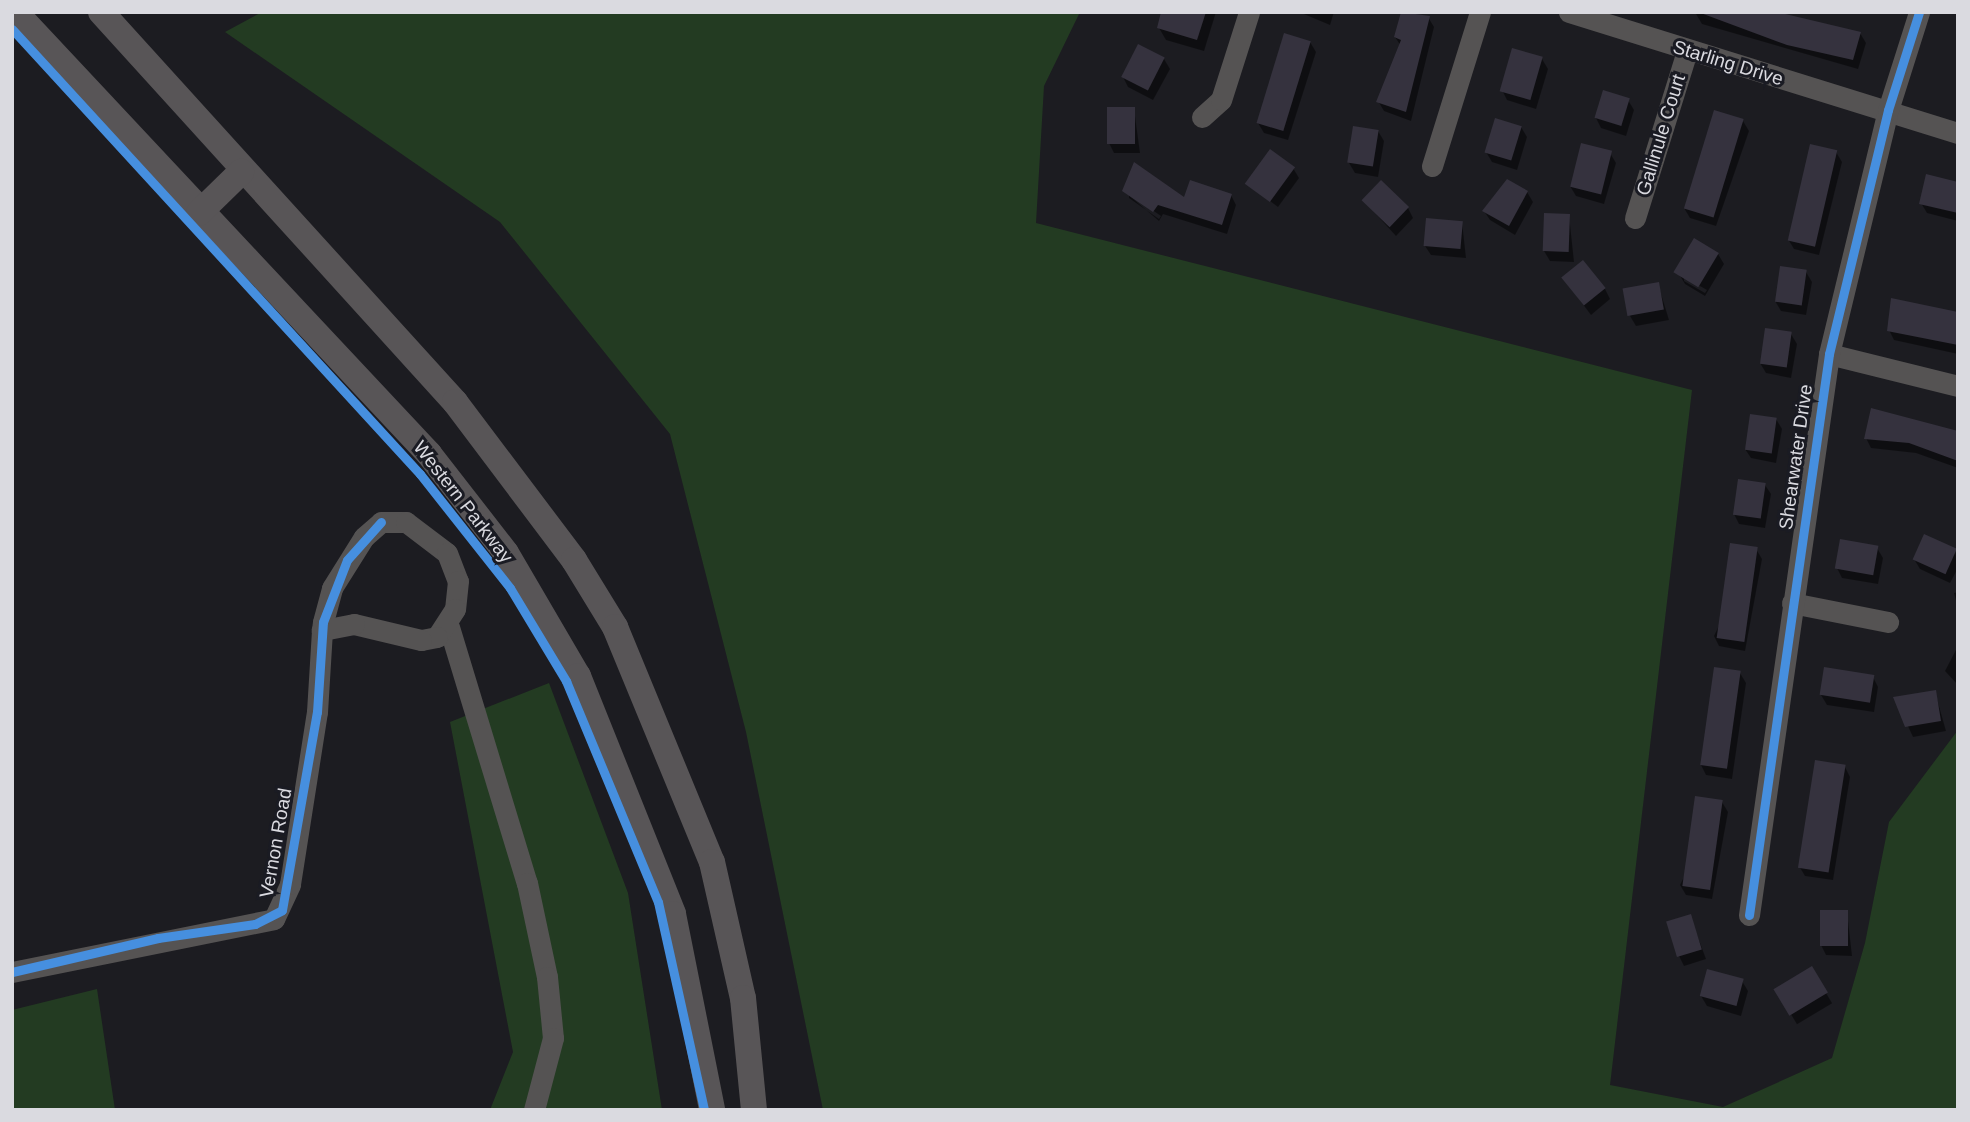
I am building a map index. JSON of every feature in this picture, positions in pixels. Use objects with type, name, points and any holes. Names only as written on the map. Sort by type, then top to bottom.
[{"type":"main road","name":"Western Parkway","points":[[15,12],[199,213],[429,454],[506,553],[578,676],[673,914],[712,1110]]},
{"type":"main road","points":[[101,12],[241,172],[454,402],[560,540],[615,627],[712,862],[743,998],[754,1110]]},
{"type":"main road","points":[[199,213],[241,172]]},
{"type":"street","points":[[1202,117],[1221,100],[1249,12]]},
{"type":"street","points":[[1432,166],[1480,12]]},
{"type":"street","name":"Starling Drive","points":[[1569,12],[1958,133]]},
{"type":"street","name":"Shearwater Drive","points":[[1749,915],[1829,354],[1888,110],[1919,12]]},
{"type":"street","name":"Gallinule Court","points":[[1635,218],[1688,51]]},
{"type":"street","points":[[1829,354],[1958,386]]},
{"type":"street","name":"Vernon Road","points":[[12,972],[274,919],[290,884],[322,630],[347,560],[381,522],[406,522],[447,553],[458,581],[449,627]]},
{"type":"street","points":[[1792,603],[1888,622]]},
{"type":"street","points":[[322,630],[354,624],[421,640],[449,627],[527,883],[547,978],[553,1038],[534,1110]]},
{"type":"green space","points":[[262,12],[1080,12],[1044,86],[1036,223],[1692,390],[1610,1085],[1723,1107],[1832,1058],[1865,943],[1889,822],[1958,730],[1958,1110],[823,1110],[746,732],[670,434],[500,222],[225,32]]},
{"type":"green space","points":[[549,683],[628,893],[662,1110],[490,1110],[513,1052],[450,722]]},
{"type":"green space","points":[[97,989],[115,1110],[12,1110],[12,1010]]},
{"type":"building","points":[[1161,12],[1206,12],[1197,40],[1157,28]]},
{"type":"building","points":[[1401,12],[1430,16],[1406,112],[1376,102],[1401,40],[1394,37]]},
{"type":"building","points":[[1698,12],[1777,12],[1861,32],[1853,60],[1787,45]]},
{"type":"building","points":[[1284,33],[1311,41],[1283,131],[1257,123]]},
{"type":"building","points":[[1138,44],[1165,58],[1148,91],[1121,77]]},
{"type":"building","points":[[1512,48],[1543,57],[1530,100],[1500,91]]},
{"type":"building","points":[[1603,90],[1630,98],[1621,126],[1595,118]]},
{"type":"building","points":[[1107,107],[1135,107],[1135,144],[1107,144]]},
{"type":"building","points":[[1714,110],[1744,119],[1714,218],[1684,208]]},
{"type":"building","points":[[1495,118],[1522,126],[1511,161],[1484,152]]},
{"type":"building","points":[[1353,126],[1379,130],[1373,167],[1347,163]]},
{"type":"building","points":[[1581,143],[1612,151],[1601,194],[1570,187]]},
{"type":"building","points":[[1810,144],[1837,150],[1815,247],[1788,240]]},
{"type":"building","points":[[1270,149],[1295,167],[1270,202],[1245,184]]},
{"type":"building","points":[[1134,162],[1184,197],[1190,180],[1232,194],[1222,225],[1158,205],[1153,212],[1122,191]]},
{"type":"building","points":[[1926,174],[1958,182],[1958,213],[1919,204]]},
{"type":"building","points":[[1507,179],[1528,191],[1509,226],[1482,211]]},
{"type":"building","points":[[1381,180],[1409,207],[1390,227],[1362,200]]},
{"type":"building","points":[[1544,213],[1570,214],[1569,252],[1543,251]]},
{"type":"building","points":[[1426,218],[1463,221],[1460,249],[1424,246]]},
{"type":"building","points":[[1694,238],[1719,253],[1698,287],[1673,272]]},
{"type":"building","points":[[1583,260],[1606,288],[1584,306],[1561,278]]},
{"type":"building","points":[[1780,266],[1807,270],[1802,305],[1775,302]]},
{"type":"building","points":[[1659,282],[1664,310],[1627,316],[1623,288]]},
{"type":"building","points":[[1891,298],[1958,312],[1958,345],[1887,331]]},
{"type":"building","points":[[1765,328],[1792,332],[1787,367],[1760,364]]},
{"type":"building","points":[[1871,408],[1958,431],[1958,461],[1909,443],[1864,439]]},
{"type":"building","points":[[1750,414],[1777,418],[1772,453],[1745,450]]},
{"type":"building","points":[[1738,479],[1766,483],[1761,519],[1733,515]]},
{"type":"building","points":[[1924,534],[1957,549],[1945,574],[1913,560]]},
{"type":"building","points":[[1840,539],[1878,546],[1873,575],[1835,569]]},
{"type":"building","points":[[1730,543],[1758,547],[1744,642],[1717,638]]},
{"type":"building","points":[[1714,667],[1741,671],[1727,769],[1700,765]]},
{"type":"building","points":[[1824,667],[1874,675],[1870,703],[1820,695]]},
{"type":"building","points":[[1936,690],[1941,721],[1905,727],[1893,697]]},
{"type":"building","points":[[1815,760],[1846,765],[1829,873],[1798,868]]},
{"type":"building","points":[[1695,796],[1723,800],[1710,890],[1682,886]]},
{"type":"building","points":[[1820,910],[1848,910],[1848,946],[1820,946]]},
{"type":"building","points":[[1691,914],[1702,949],[1677,957],[1666,922]]},
{"type":"building","points":[[1812,966],[1828,993],[1789,1016],[1773,989]]},
{"type":"building","points":[[1707,969],[1744,979],[1736,1006],[1700,996]]},
{"type":"cycle path","points":[[1749,915],[1829,354],[1888,110],[1919,12]]},
{"type":"cycle path","points":[[12,29],[420,474],[510,588],[566,681],[658,902],[704,1110]]},
{"type":"cycle path","points":[[12,972],[158,938],[255,924],[282,910],[317,712],[323,622],[347,560],[381,522]]}]
